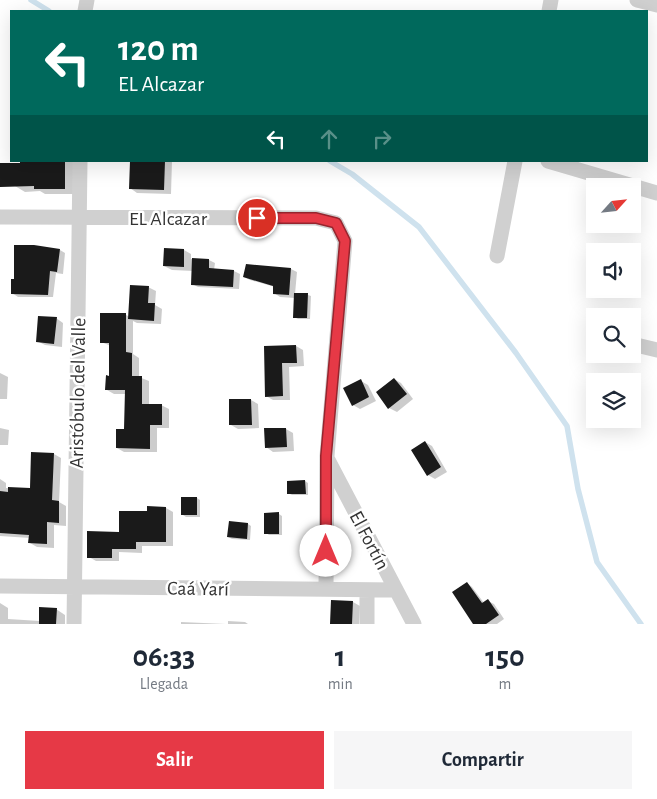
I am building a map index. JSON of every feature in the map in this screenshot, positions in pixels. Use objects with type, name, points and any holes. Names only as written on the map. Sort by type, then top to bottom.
[{"type":"street","points":[[637,0],[657,5]]},
{"type":"street","name":"Aristóbulo del Valle","points":[[74,624],[80,162]]},
{"type":"street","points":[[497,256],[515,162]]},
{"type":"street","points":[[551,162],[657,193]]},
{"type":"street","name":"EL Alcazar","points":[[0,217],[316,218],[336,223],[345,241],[326,456]]},
{"type":"street","points":[[641,346],[657,350]]},
{"type":"street","points":[[326,456],[326,589]]},
{"type":"street","name":"El Fortín","points":[[326,456],[414,624]]},
{"type":"street","name":"Caá Yarí","points":[[0,586],[396,590]]},
{"type":"street","points":[[367,590],[367,624]]},
{"type":"building","points":[[65,162],[65,189],[34,189],[34,186],[0,187],[0,163]]},
{"type":"building","points":[[130,162],[165,162],[164,190],[129,189]]},
{"type":"building","points":[[14,245],[34,245],[60,249],[57,272],[50,271],[48,295],[11,294],[11,279],[14,279]]},
{"type":"building","points":[[164,248],[184,249],[184,267],[163,266]]},
{"type":"building","points":[[192,258],[209,259],[209,268],[234,270],[233,287],[191,285]]},
{"type":"building","points":[[246,264],[291,268],[289,295],[273,294],[273,286],[243,277]]},
{"type":"building","points":[[130,285],[149,286],[148,303],[155,303],[154,321],[128,319]]},
{"type":"building","points":[[294,293],[308,293],[307,318],[293,318]]},
{"type":"building","points":[[100,313],[126,313],[126,352],[132,353],[132,376],[142,376],[142,404],[162,404],[162,425],[150,425],[150,449],[116,448],[116,429],[124,429],[125,390],[105,390],[106,375],[109,376],[109,343],[100,343]]},
{"type":"building","points":[[38,316],[57,317],[54,344],[36,342]]},
{"type":"building","points":[[296,345],[297,363],[282,363],[283,396],[265,397],[264,346]]},
{"type":"building","points":[[394,378],[407,394],[388,409],[376,392]]},
{"type":"building","points":[[361,379],[369,397],[352,406],[343,388]]},
{"type":"building","points":[[229,399],[251,399],[252,425],[229,425]]},
{"type":"building","points":[[264,428],[286,428],[287,447],[265,448]]},
{"type":"building","points":[[425,441],[441,467],[427,476],[411,450]]},
{"type":"building","points":[[31,452],[54,453],[52,500],[59,501],[59,523],[47,522],[47,544],[28,543],[29,535],[0,533],[0,491],[8,492],[8,487],[30,488]]},
{"type":"building","points":[[305,480],[306,494],[287,494],[287,481]]},
{"type":"building","points":[[181,497],[197,497],[197,515],[181,515]]},
{"type":"building","points":[[147,506],[166,507],[166,542],[136,542],[136,549],[112,549],[112,558],[87,558],[87,531],[119,532],[119,511],[147,511]]},
{"type":"building","points":[[279,512],[279,534],[264,534],[264,513]]},
{"type":"building","points":[[229,521],[248,523],[247,539],[227,537]]},
{"type":"building","points":[[467,582],[482,603],[488,599],[499,615],[486,624],[473,624],[452,592]]},
{"type":"building","points":[[331,600],[353,601],[352,624],[330,624]]},
{"type":"building","points":[[39,607],[57,608],[56,624],[39,624]]},
{"type":"waterway","points":[[31,0],[47,10]]},
{"type":"waterway","points":[[332,162],[352,174],[419,227],[516,353],[567,426],[578,489],[597,562],[641,624]]},
{"type":"route","points":[[257,218],[316,218],[336,223],[345,241],[326,456],[326,551]]}]
